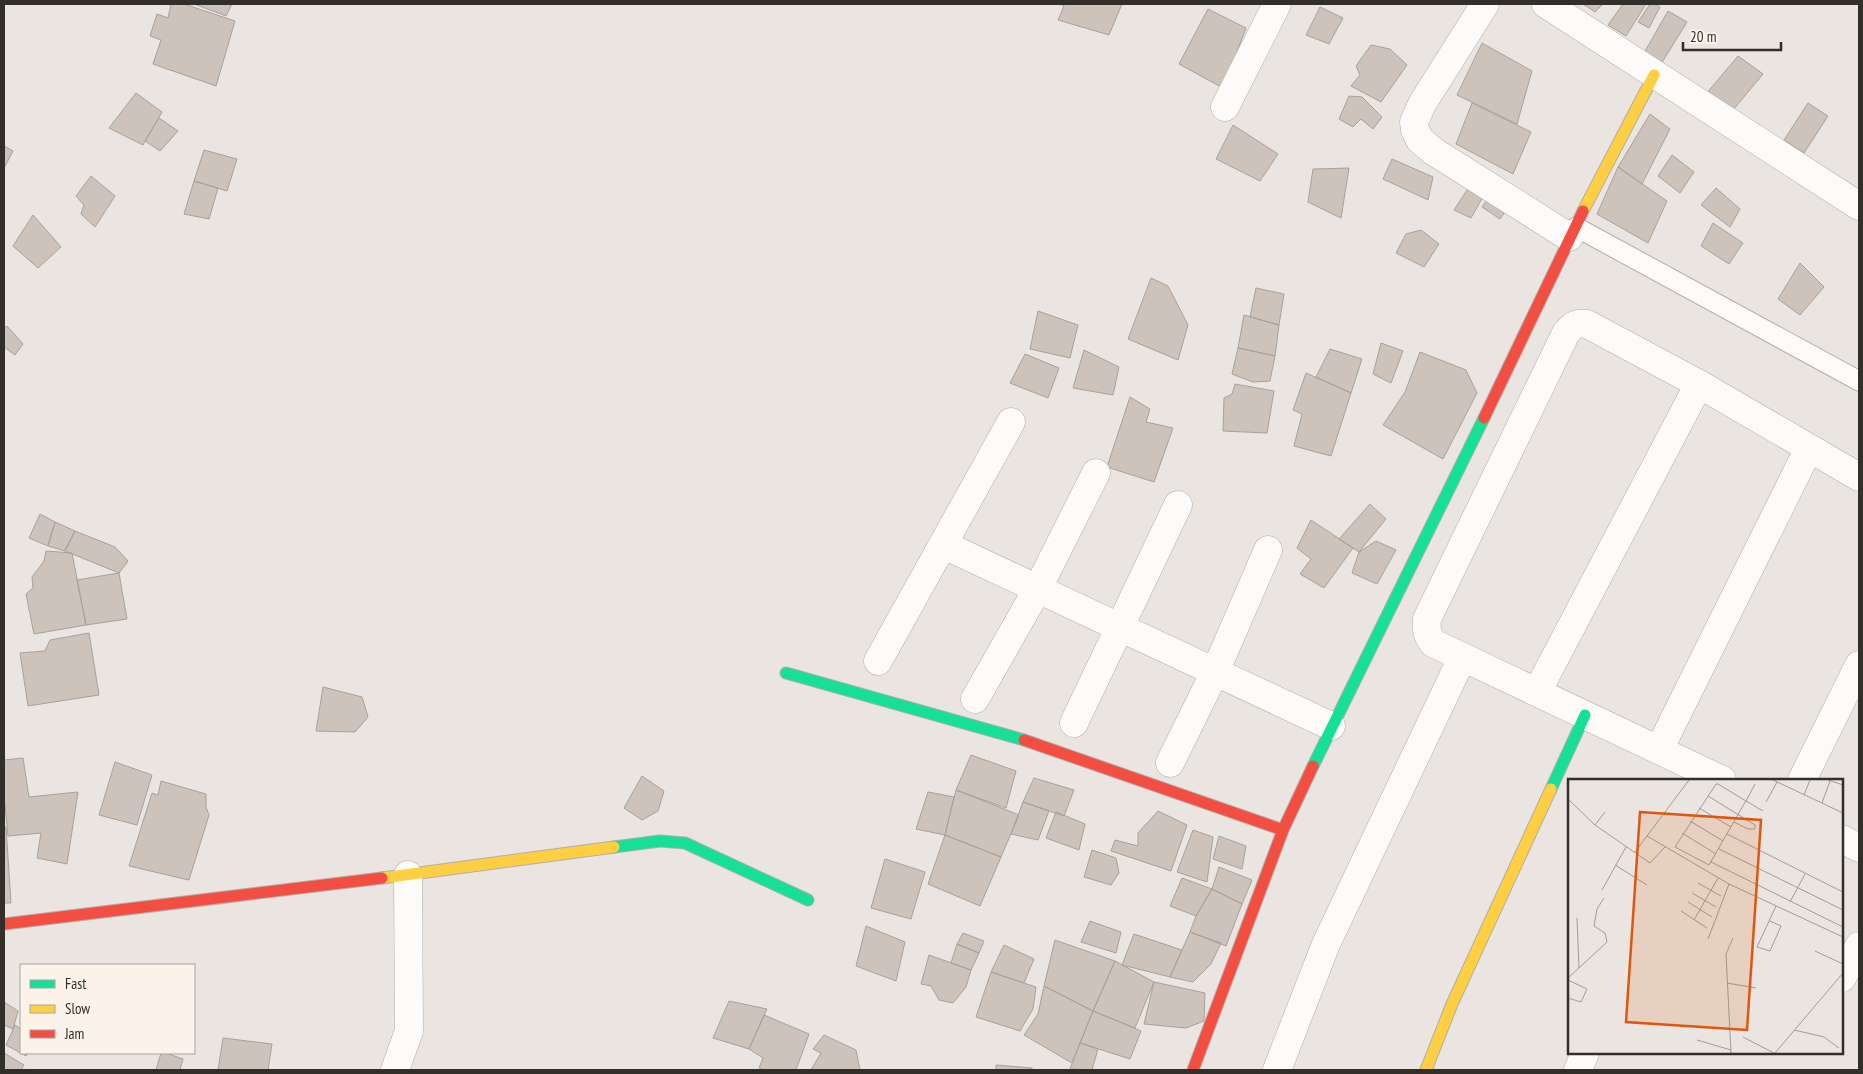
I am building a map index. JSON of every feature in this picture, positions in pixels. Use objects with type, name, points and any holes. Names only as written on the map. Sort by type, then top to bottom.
[{"type":"street","points":[[1225,107],[1277,4]]},
{"type":"street","points":[[1485,4],[1422,104],[1414,122],[1415,130],[1420,140],[1433,151],[1572,232]]},
{"type":"street","points":[[1546,4],[1859,206]]},
{"type":"street","points":[[1193,1070],[1283,830],[1331,726],[1468,451],[1572,232],[1654,74]]},
{"type":"street","points":[[1719,779],[1585,714],[1462,658],[1433,642],[1428,636],[1426,628],[1427,619],[1566,333],[1573,325],[1587,324],[1699,384],[1859,477]]},
{"type":"street","points":[[1537,692],[1699,384]]},
{"type":"street","points":[[878,661],[1011,422]]},
{"type":"street","points":[[1659,750],[1809,448]]},
{"type":"street","points":[[975,699],[1038,590],[1096,473]]},
{"type":"street","points":[[1074,723],[1178,505]]},
{"type":"street","points":[[944,545],[1331,726]]},
{"type":"street","points":[[1170,763],[1215,672],[1268,550]]},
{"type":"street","points":[[1277,1070],[1326,944],[1462,658]]},
{"type":"street","points":[[1802,779],[1859,665]]},
{"type":"street","points":[[786,673],[1043,745],[1283,830]]},
{"type":"street","points":[[1426,1070],[1452,1004],[1585,714]]},
{"type":"street","points":[[1843,840],[1859,848]]},
{"type":"street","points":[[4,924],[408,875],[660,841],[685,843],[808,900]]},
{"type":"street","points":[[396,1070],[409,1031],[408,875]]},
{"type":"street","points":[[1843,976],[1859,946]]},
{"type":"street","points":[[1578,1070],[1585,1054]]},
{"type":"lane","points":[[1572,232],[1859,380]]},
{"type":"building","points":[[171,4],[184,4],[235,21],[216,86],[153,64],[161,40],[150,36],[157,14],[168,18]]},
{"type":"building","points":[[194,4],[232,4],[226,16]]},
{"type":"building","points":[[1060,4],[1122,4],[1109,35],[1058,20],[1064,6]]},
{"type":"building","points":[[1583,4],[1603,4],[1595,12]]},
{"type":"building","points":[[1623,4],[1646,4],[1626,36],[1608,25]]},
{"type":"building","points":[[1650,4],[1660,7],[1649,28],[1638,22]]},
{"type":"building","points":[[1320,7],[1343,18],[1329,44],[1306,35]]},
{"type":"building","points":[[1208,9],[1246,28],[1223,88],[1179,64]]},
{"type":"building","points":[[1668,11],[1687,22],[1661,64],[1644,53]]},
{"type":"building","points":[[1482,43],[1532,71],[1517,124],[1457,95]]},
{"type":"building","points":[[1371,45],[1390,49],[1407,65],[1381,102],[1351,86],[1360,75],[1356,66]]},
{"type":"building","points":[[1738,56],[1763,74],[1733,110],[1706,94]]},
{"type":"building","points":[[136,93],[162,112],[143,145],[109,128]]},
{"type":"building","points":[[1349,96],[1362,97],[1382,117],[1373,129],[1361,119],[1353,127],[1339,119]]},
{"type":"building","points":[[1472,103],[1531,132],[1513,174],[1456,144]]},
{"type":"building","points":[[1808,103],[1828,116],[1804,153],[1784,140]]},
{"type":"building","points":[[1650,114],[1670,129],[1642,184],[1618,167]]},
{"type":"building","points":[[159,118],[178,131],[160,151],[145,141]]},
{"type":"building","points":[[1233,125],[1278,154],[1260,181],[1216,159]]},
{"type":"building","points":[[4,146],[13,151],[4,168]]},
{"type":"building","points":[[204,150],[237,159],[227,191],[194,181]]},
{"type":"building","points":[[1672,155],[1694,172],[1680,193],[1658,176]]},
{"type":"building","points":[[1392,159],[1433,177],[1428,200],[1383,179]]},
{"type":"building","points":[[1618,167],[1667,201],[1648,243],[1597,214]]},
{"type":"building","points":[[1349,168],[1341,218],[1308,202],[1313,169]]},
{"type":"building","points":[[91,176],[115,196],[95,227],[81,214],[84,205],[76,196]]},
{"type":"building","points":[[1475,178],[1488,188],[1471,218],[1454,210]]},
{"type":"building","points":[[194,181],[218,188],[209,219],[184,214]]},
{"type":"building","points":[[1716,188],[1740,209],[1730,227],[1701,205]]},
{"type":"building","points":[[1494,190],[1512,202],[1500,219],[1482,207]]},
{"type":"building","points":[[33,215],[61,247],[38,268],[13,246]]},
{"type":"building","points":[[1713,223],[1743,243],[1729,264],[1701,246]]},
{"type":"building","points":[[1421,230],[1439,244],[1424,267],[1396,253],[1406,234]]},
{"type":"building","points":[[1800,263],[1824,287],[1800,315],[1778,299]]},
{"type":"building","points":[[1151,278],[1168,286],[1188,325],[1178,360],[1128,339]]},
{"type":"building","points":[[1256,288],[1284,294],[1279,325],[1250,317]]},
{"type":"building","points":[[1038,311],[1078,325],[1070,358],[1030,349]]},
{"type":"building","points":[[1244,315],[1279,325],[1275,356],[1238,348]]},
{"type":"building","points":[[7,326],[23,344],[15,355],[4,347],[4,329]]},
{"type":"building","points":[[1381,343],[1403,351],[1391,383],[1373,374]]},
{"type":"building","points":[[1238,348],[1275,356],[1270,381],[1253,382],[1232,374]]},
{"type":"building","points":[[1330,349],[1362,359],[1351,393],[1316,377]]},
{"type":"building","points":[[1084,350],[1119,367],[1113,395],[1073,388]]},
{"type":"building","points":[[1420,352],[1466,370],[1477,393],[1443,459],[1383,425],[1405,392]]},
{"type":"building","points":[[1025,354],[1059,368],[1048,398],[1010,383]]},
{"type":"building","points":[[1306,373],[1351,393],[1331,456],[1294,446],[1302,414],[1293,410]]},
{"type":"building","points":[[1235,384],[1274,391],[1267,433],[1223,431],[1224,398],[1232,394]]},
{"type":"building","points":[[1130,397],[1150,409],[1146,422],[1173,428],[1154,482],[1107,467]]},
{"type":"building","points":[[1370,504],[1386,519],[1359,552],[1339,539]]},
{"type":"building","points":[[40,514],[55,522],[48,546],[29,538]]},
{"type":"building","points":[[1311,520],[1353,548],[1324,588],[1300,574],[1311,559],[1297,548]]},
{"type":"building","points":[[55,522],[75,531],[65,551],[48,546]]},
{"type":"building","points":[[75,531],[115,547],[128,561],[119,573],[65,551]]},
{"type":"building","points":[[1376,541],[1396,550],[1377,584],[1352,573],[1359,552]]},
{"type":"building","points":[[46,551],[72,553],[86,625],[34,634],[26,594],[33,588],[32,577],[44,561]]},
{"type":"building","points":[[119,573],[127,619],[86,625],[77,580]]},
{"type":"building","points":[[89,633],[99,695],[28,706],[20,653],[45,651],[50,640]]},
{"type":"building","points":[[323,687],[362,697],[368,717],[355,732],[316,731]]},
{"type":"building","points":[[971,755],[1016,771],[1006,808],[956,790]]},
{"type":"building","points":[[23,758],[29,797],[78,792],[67,864],[37,858],[41,833],[8,836],[4,796],[4,760]]},
{"type":"building","points":[[115,762],[152,775],[137,825],[99,815]]},
{"type":"building","points":[[642,776],[664,791],[658,811],[642,820],[624,808]]},
{"type":"building","points":[[1034,778],[1074,790],[1064,816],[1023,802]]},
{"type":"building","points":[[161,781],[206,794],[206,807],[209,815],[189,880],[129,866],[152,793],[158,795]]},
{"type":"building","points":[[956,790],[1019,815],[1001,857],[945,835]]},
{"type":"building","points":[[928,792],[954,797],[945,835],[916,829]]},
{"type":"building","points":[[1023,802],[1049,811],[1038,840],[1011,834]]},
{"type":"building","points":[[1158,811],[1187,825],[1171,871],[1111,851],[1115,840],[1138,846],[1138,833]]},
{"type":"building","points":[[1056,812],[1085,824],[1079,850],[1046,838]]},
{"type":"building","points":[[4,827],[6,827],[11,903],[4,903]]},
{"type":"building","points":[[1193,830],[1213,837],[1207,882],[1177,872]]},
{"type":"building","points":[[945,835],[1001,857],[980,906],[928,884]]},
{"type":"building","points":[[1219,836],[1246,846],[1242,869],[1213,859]]},
{"type":"building","points":[[1092,850],[1116,858],[1119,873],[1111,885],[1084,877]]},
{"type":"building","points":[[885,859],[925,872],[911,919],[871,908]]},
{"type":"building","points":[[1219,867],[1252,880],[1242,904],[1212,889]]},
{"type":"building","points":[[1182,878],[1212,889],[1196,916],[1170,906]]},
{"type":"building","points":[[1212,889],[1242,904],[1226,946],[1190,932],[1196,916]]},
{"type":"building","points":[[1090,921],[1121,932],[1116,953],[1081,942]]},
{"type":"building","points":[[866,926],[905,942],[896,981],[856,966]]},
{"type":"building","points":[[1190,932],[1221,943],[1211,964],[1193,982],[1170,977]]},
{"type":"building","points":[[963,933],[984,941],[979,953],[957,944]]},
{"type":"building","points":[[1134,934],[1182,950],[1170,977],[1122,965]]},
{"type":"building","points":[[1055,940],[1115,961],[1093,1011],[1044,986]]},
{"type":"building","points":[[957,944],[979,953],[971,970],[951,963]]},
{"type":"building","points":[[1004,945],[1034,959],[1024,983],[991,972]]},
{"type":"building","points":[[929,955],[971,970],[966,987],[953,1003],[939,1000],[931,986],[921,984]]},
{"type":"building","points":[[1115,961],[1154,982],[1135,1028],[1093,1011]]},
{"type":"building","points":[[991,972],[1036,987],[1033,1009],[1020,1031],[976,1017]]},
{"type":"building","points":[[1154,982],[1205,993],[1204,1021],[1186,1028],[1144,1024]]},
{"type":"building","points":[[1044,986],[1093,1011],[1072,1063],[1024,1035],[1038,1014]]},
{"type":"building","points":[[729,1001],[767,1009],[749,1049],[713,1038]]},
{"type":"building","points":[[4,1002],[18,1011],[13,1029],[4,1025]]},
{"type":"building","points":[[1093,1011],[1141,1031],[1130,1059],[1080,1043]]},
{"type":"building","points":[[764,1015],[809,1034],[796,1070],[764,1070],[759,1068],[763,1058],[749,1049]]},
{"type":"building","points":[[15,1025],[20,1028],[20,1053],[6,1045]]},
{"type":"building","points":[[824,1035],[856,1050],[860,1070],[811,1070],[821,1053],[813,1049]]},
{"type":"building","points":[[223,1038],[272,1044],[268,1070],[218,1070]]},
{"type":"building","points":[[1080,1043],[1098,1049],[1092,1070],[1070,1069]]},
{"type":"building","points":[[4,1053],[24,1065],[21,1070],[4,1070]]},
{"type":"building","points":[[161,1054],[169,1054],[183,1059],[180,1070],[156,1070]]},
{"type":"building","points":[[996,1065],[1032,1068],[1032,1070],[996,1070]]},
{"type":"traffic: fast","points":[[1313,766],[1484,418]]},
{"type":"traffic: fast","points":[[786,673],[1024,740]]},
{"type":"traffic: fast","points":[[1551,789],[1585,715]]},
{"type":"traffic: fast","points":[[614,847],[660,841],[685,843],[808,900]]},
{"type":"traffic: slow","points":[[1583,211],[1654,75]]},
{"type":"traffic: slow","points":[[1426,1070],[1452,1004],[1551,789]]},
{"type":"traffic: slow","points":[[382,878],[614,847]]},
{"type":"traffic: jam","points":[[1484,418],[1583,211]]},
{"type":"traffic: jam","points":[[1024,740],[1283,830]]},
{"type":"traffic: jam","points":[[1193,1070],[1283,830],[1313,766]]},
{"type":"traffic: jam","points":[[4,924],[382,878]]}]
